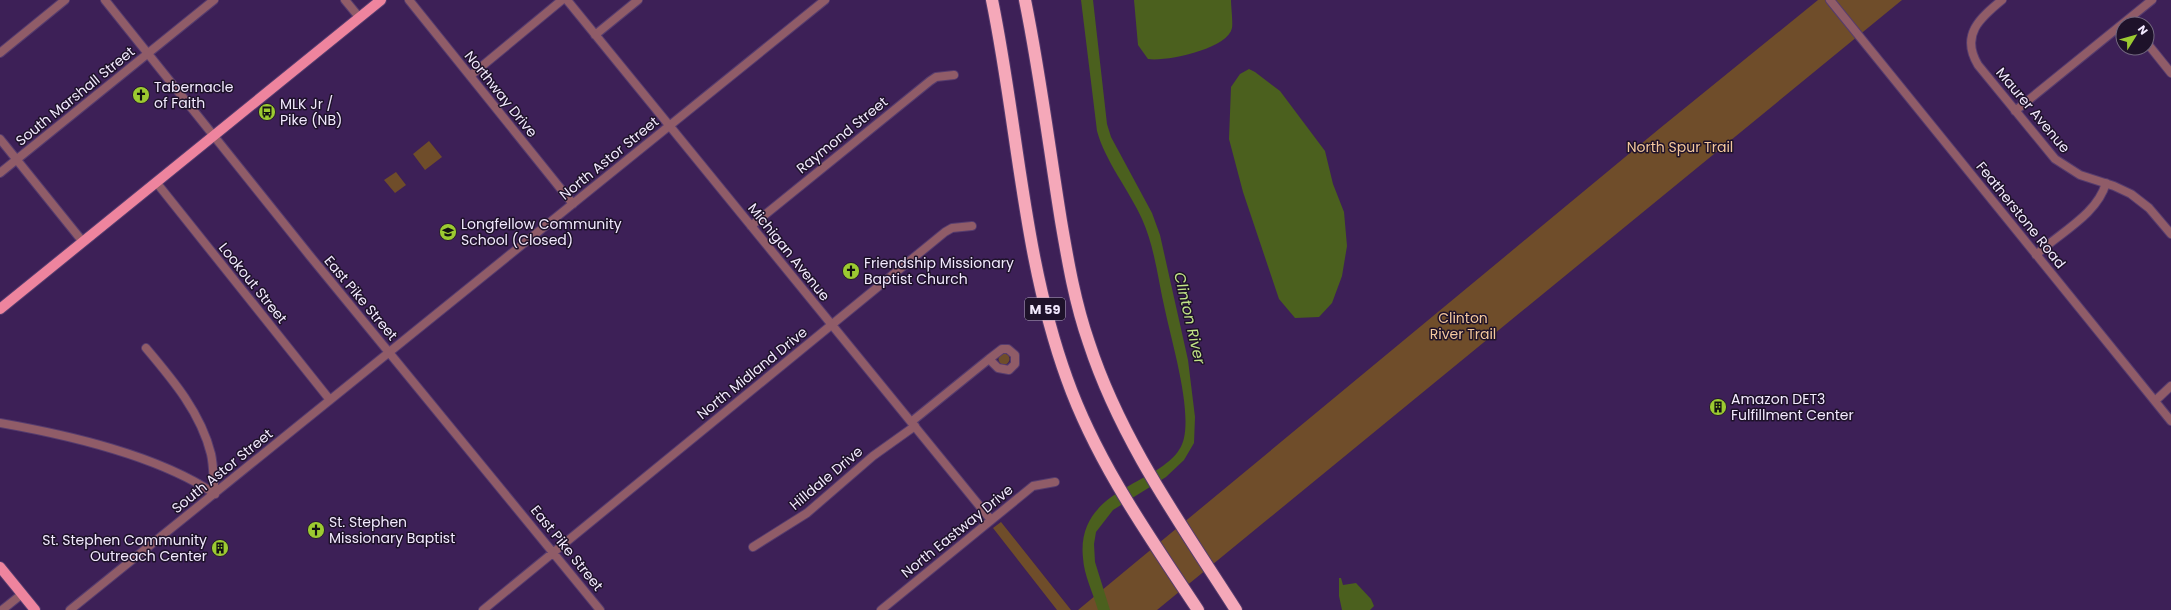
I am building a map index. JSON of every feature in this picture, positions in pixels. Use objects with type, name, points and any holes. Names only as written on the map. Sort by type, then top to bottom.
[{"type":"highway","name":"M 59","points":[[992,0],[1033,251],[1043,301],[1067,381],[1112,477],[1198,610]]},
{"type":"highway","name":"M 59","points":[[1025,0],[1075,295],[1088,341],[1102,380],[1120,421],[1140,459],[1236,610]]},
{"type":"main road","points":[[0,309],[381,0]]},
{"type":"main road","points":[[0,567],[35,610]]},
{"type":"street","points":[[0,53],[65,0]]},
{"type":"street","name":"East Pike Street","points":[[104,0],[310,256],[600,610]]},
{"type":"street","name":"South Marshall Street","points":[[0,173],[214,0]]},
{"type":"street","points":[[345,0],[359,17]]},
{"type":"street","name":"Northway Drive","points":[[409,0],[573,204]]},
{"type":"street","points":[[470,76],[562,0]]},
{"type":"street","name":"Michigan Avenue","points":[[567,0],[991,520]]},
{"type":"street","points":[[595,35],[638,0]]},
{"type":"street","name":"North Astor Street","points":[[390,352],[825,0]]},
{"type":"street","name":"Featherstone Road","points":[[1830,0],[2171,421]]},
{"type":"street","name":"Maurer Avenue","points":[[2002,0],[1979,20],[1971,40],[1973,55],[1978,65],[2045,148],[2060,163],[2080,175],[2122,189],[2140,200],[2171,234]]},
{"type":"street","points":[[2136,16],[2152,0]]},
{"type":"street","points":[[2015,111],[2115,34]]},
{"type":"street","points":[[2155,53],[2171,73]]},
{"type":"street","name":"Raymond Street","points":[[751,226],[930,81],[936,77],[954,75]]},
{"type":"street","points":[[0,139],[83,242]]},
{"type":"street","name":"Lookout Street","points":[[156,182],[330,400]]},
{"type":"street","points":[[2036,255],[2091,208],[2101,196],[2106,183]]},
{"type":"street","name":"North Midland Drive","points":[[483,610],[945,232],[952,228],[972,226]]},
{"type":"street","points":[[146,348],[179,389],[198,420],[211,454],[215,494]]},
{"type":"street","name":"South Astor Street","points":[[70,610],[390,352]]},
{"type":"street","name":"Hilldale Drive","points":[[753,547],[807,513],[989,359]]},
{"type":"street","points":[[2155,401],[2171,386]]},
{"type":"street","points":[[0,423],[63,435],[120,452],[180,475],[215,494]]},
{"type":"street","name":"North Eastway Drive","points":[[881,610],[1033,486],[1055,482]]},
{"type":"street","points":[[2,610],[22,594]]},
{"type":"green space","points":[[1818,0],[1902,0],[1157,610],[1078,610],[1659,129]]},
{"type":"green space","points":[[429,141],[442,157],[425,170],[413,154]]},
{"type":"green space","points":[[396,172],[406,185],[395,193],[384,180]]},
{"type":"green space","points":[[1002,354],[1006,354],[1008,355],[1008,363],[1002,364],[999,361],[999,357]]},
{"type":"green space","points":[[1001,522],[1071,610],[1057,610],[993,528]]},
{"type":"shaded area","points":[[1081,0],[1093,0],[1107,124],[1111,137],[1152,213],[1160,235],[1188,360],[1195,417],[1194,443],[1184,460],[1166,477],[1113,510],[1096,532],[1094,544],[1095,562],[1110,610],[1098,610],[1089,584],[1083,558],[1085,533],[1094,514],[1109,499],[1163,466],[1176,454],[1184,438],[1185,409],[1180,374],[1150,241],[1137,208],[1111,164],[1097,131]]},
{"type":"shaded area","points":[[1134,0],[1231,0],[1232,28],[1228,35],[1220,42],[1208,48],[1181,56],[1148,59],[1138,45]]},
{"type":"shaded area","points":[[1249,69],[1280,91],[1325,151],[1333,184],[1344,212],[1347,246],[1342,276],[1332,303],[1319,317],[1295,318],[1279,299],[1243,192],[1229,139],[1231,87],[1240,74]]},
{"type":"shaded area","points":[[1339,578],[1341,578],[1343,585],[1356,583],[1371,599],[1374,606],[1370,610],[1342,610],[1339,596]]},
{"type":"place","name":"Tabernacle of Faith","points":[[141,95]]},
{"type":"place","name":"MLK Jr / Pike (NB)","points":[[267,112]]},
{"type":"place","name":"Longfellow Community School (Closed)","points":[[448,232]]},
{"type":"place","name":"Friendship Missionary Baptist Church","points":[[851,271]]},
{"type":"place","name":"Amazon DET3 Fulfillment Center","points":[[1718,407]]},
{"type":"place","name":"St. Stephen Missionary Baptist","points":[[316,530]]},
{"type":"place","name":"St. Stephen Community Outreach Center","points":[[220,548]]},
{"type":"park label","name":"North Spur Trail","points":[[1680,147]]},
{"type":"park label","name":"Clinton River Trail","points":[[1463,326]]},
{"type":"water label","name":"Clinton River","points":[[1190,318]]}]
